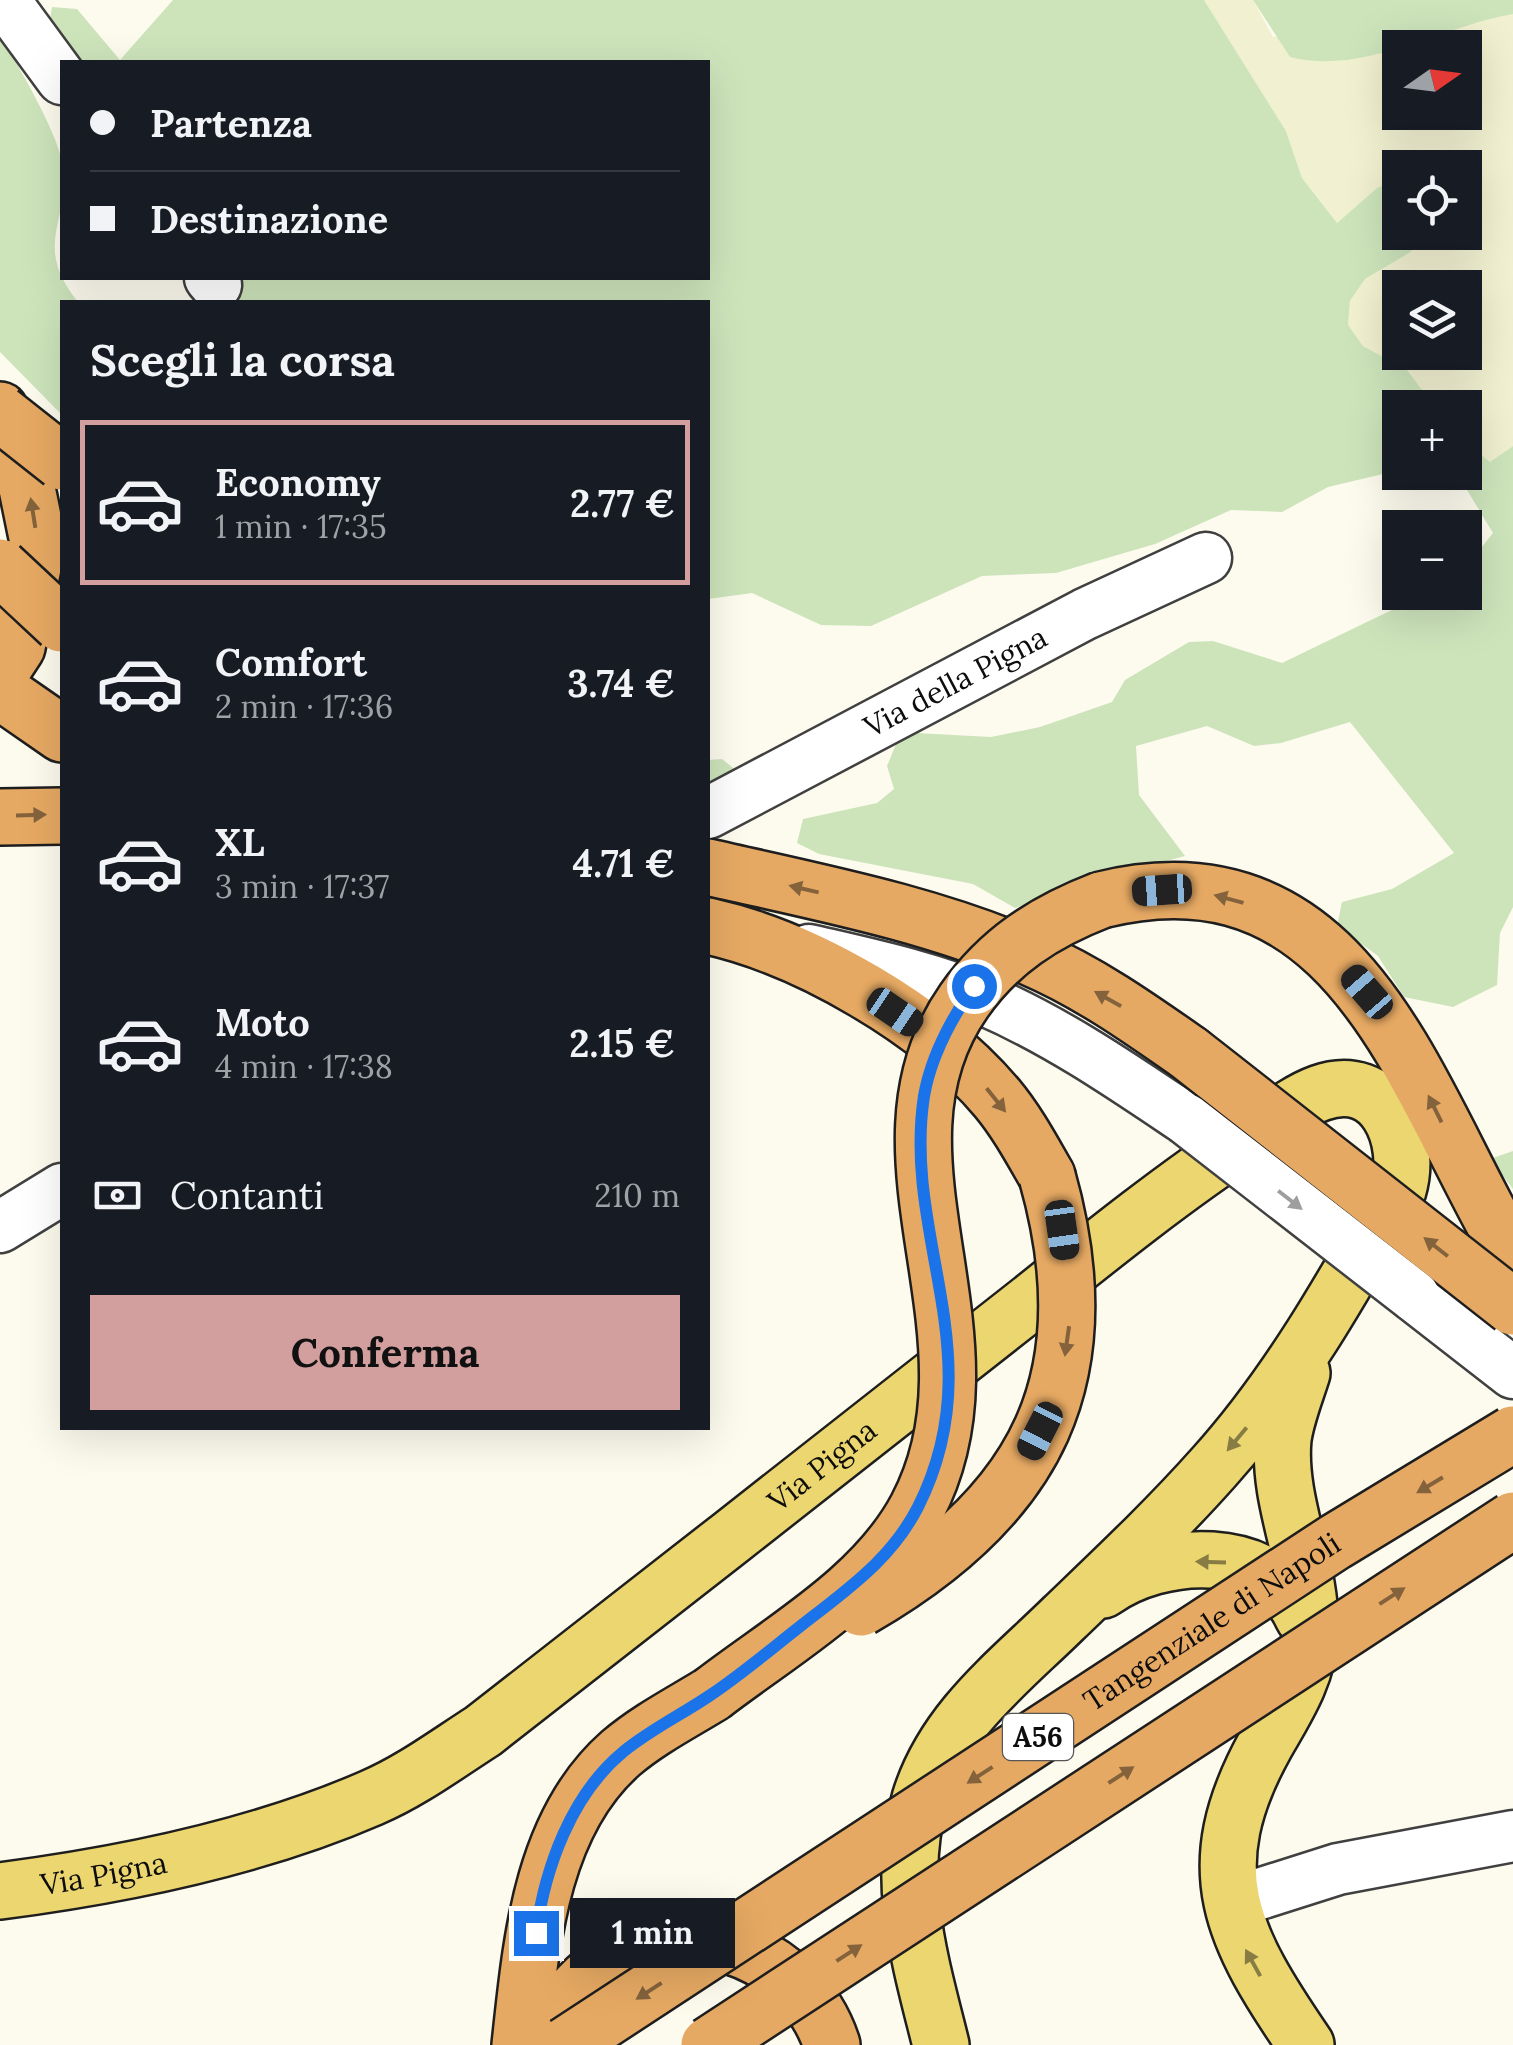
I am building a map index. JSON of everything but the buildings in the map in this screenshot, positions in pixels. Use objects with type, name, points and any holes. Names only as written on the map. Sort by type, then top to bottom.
[{"type":"highway","points":[[0,412],[60,460]]},
{"type":"highway","points":[[0,412],[20,454],[38,542],[17,647],[22,702]]},
{"type":"highway","points":[[0,567],[60,622]]},
{"type":"highway","points":[[0,817],[60,816]]},
{"type":"highway","points":[[718,870],[914,916],[1010,949],[1132,1013],[1189,1053],[1513,1306]]},
{"type":"highway","points":[[712,1694],[872,1571],[918,1507],[944,1432],[948,1394],[946,1306],[923,1147],[924,1095],[933,1062],[956,1013],[992,964],[1044,924],[1101,900],[1162,890],[1224,896],[1258,907],[1316,941],[1367,992],[1396,1034],[1513,1257]]},
{"type":"highway","points":[[520,2045],[539,1909],[554,1858],[573,1816],[620,1754],[712,1694],[922,1571],[975,1528],[1021,1469],[1054,1393],[1070,1318],[1062,1230],[1047,1176],[998,1100],[935,1041],[870,995],[724,930]]},
{"type":"highway","name":"Tangenziale di Napoli","points":[[566,2045],[1335,1542],[1513,1434]]},
{"type":"highway","name":"A56","points":[[709,2045],[1513,1520]]},
{"type":"highway","points":[[538,2045],[565,2002],[596,1970],[642,1947],[703,1940],[734,1944],[778,1967],[817,2008],[832,2045]]},
{"type":"main road","name":"Via Pigna","points":[[0,1891],[136,1867],[250,1840],[374,1798],[499,1719],[1177,1185],[1306,1100],[1343,1088],[1379,1102],[1393,1117],[1403,1142],[1404,1168],[1398,1190],[1315,1332],[1257,1416],[1212,1469],[967,1712],[932,1768],[919,1802],[909,1893],[941,2045]]},
{"type":"main road","name":"Via Pigna","points":[[1293,2033],[1250,1960],[1231,1903],[1227,1873],[1241,1800],[1252,1770],[1300,1682],[1310,1633],[1305,1576],[1284,1470],[1283,1441],[1315,1332]]},
{"type":"main road","name":"Via Pigna","points":[[1066,1616],[1112,1584],[1142,1571],[1184,1561],[1218,1561],[1246,1564],[1266,1574],[1286,1590],[1310,1633]]},
{"type":"street","points":[[4,0],[60,75]]},
{"type":"street","name":"Via della Pigna","points":[[710,812],[1068,623],[1206,558]]},
{"type":"street","points":[[724,930],[894,970],[986,1001],[1064,1040],[1186,1119],[1513,1373]]},
{"type":"street","points":[[0,1227],[60,1191]]},
{"type":"street","points":[[1231,1903],[1338,1869],[1513,1836]]},
{"type":"green space","points":[[173,0],[1204,0],[1286,131],[1302,178],[1337,223],[1382,186],[1382,250],[1412,250],[1365,279],[1350,301],[1348,325],[1363,346],[1382,356],[1382,370],[1407,370],[1422,390],[1382,390],[1382,474],[1328,487],[1282,512],[1231,510],[1155,544],[1056,573],[982,576],[871,626],[821,625],[752,593],[710,599],[710,300],[208,300],[212,280],[710,280],[710,60],[120,60]]},
{"type":"green space","points":[[1204,0],[1253,0],[1273,37],[1513,14],[1513,446],[1490,462],[1482,455],[1482,390],[1422,390],[1407,370],[1482,370],[1482,270],[1382,270],[1382,356],[1363,346],[1348,326],[1350,301],[1365,279],[1412,250],[1482,250],[1482,150],[1382,150],[1382,186],[1337,223],[1302,178],[1286,131]]},
{"type":"green space","points":[[1253,0],[1513,0],[1513,14],[1455,30],[1382,30],[1382,53],[1374,55],[1318,61],[1290,57]]},
{"type":"green space","points":[[52,7],[77,9],[120,60],[72,60],[48,31]]},
{"type":"green space","points":[[0,36],[45,116],[60,153],[60,211],[55,247],[60,280],[77,300],[60,300],[60,413],[0,352]]},
{"type":"green space","points":[[1513,446],[1513,907],[1500,933],[1497,985],[1453,1007],[1404,997],[1378,956],[1337,926],[1342,902],[1392,889],[1454,853],[1350,722],[1281,743],[1254,746],[1207,726],[1136,746],[1139,795],[1185,856],[1095,880],[1015,908],[973,884],[819,854],[797,843],[803,819],[877,803],[894,789],[887,766],[896,744],[916,733],[991,737],[1040,727],[1112,702],[1125,680],[1189,642],[1213,641],[1282,663],[1392,610],[1482,610],[1482,547],[1493,533],[1467,490],[1482,490],[1482,455],[1490,462]]},
{"type":"green space","points":[[722,759],[742,775],[710,790],[710,760]]},
{"type":"green space","points":[[1513,1151],[1513,1189],[1490,1159]]},
{"type":"route","points":[[536,1933],[554,1858],[573,1816],[620,1754],[712,1694],[872,1571],[918,1507],[944,1432],[949,1348],[946,1306],[926,1194],[924,1095],[944,1037],[974,986]]}]
